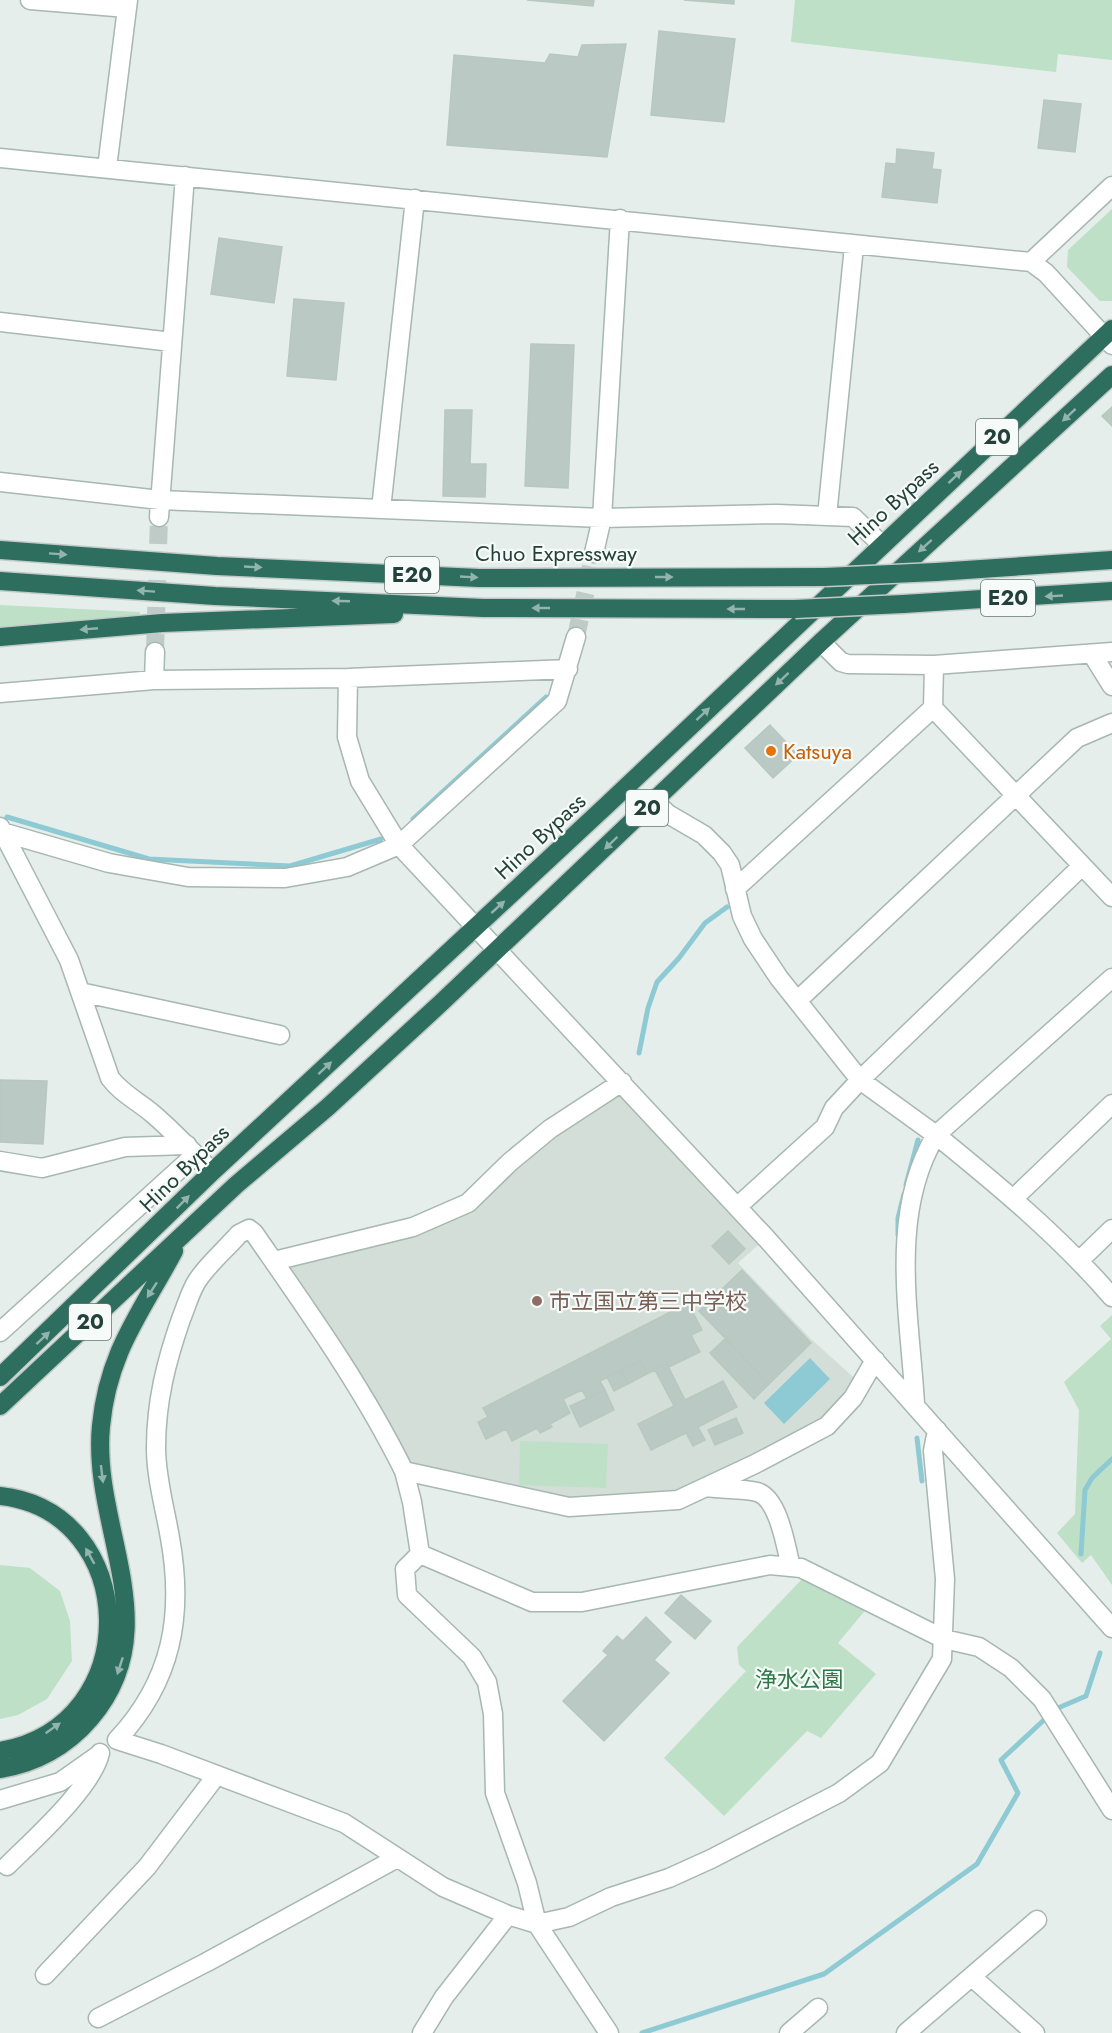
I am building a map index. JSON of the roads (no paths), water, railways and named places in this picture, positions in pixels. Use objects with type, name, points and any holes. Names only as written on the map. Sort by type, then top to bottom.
[{"type":"highway","name":"Hino Bypass","points":[[0,1377],[213,1172],[882,545],[1109,337]]},
{"type":"highway","name":"20","points":[[0,1406],[236,1185],[336,1100],[821,642],[1112,375]]},
{"type":"highway","name":"Chuo Expressway","points":[[0,550],[217,566],[479,578],[825,577],[1112,560]]},
{"type":"highway","name":"E20","points":[[0,581],[215,596],[483,608],[795,609],[1112,591]]},
{"type":"highway","points":[[0,637],[162,623],[357,616],[483,608]]},
{"type":"highway","points":[[0,1769],[47,1754],[76,1733],[98,1710],[120,1667],[125,1645],[125,1590],[103,1483],[100,1426],[110,1374],[119,1348],[130,1324],[158,1281],[180,1239]]},
{"type":"highway","points":[[0,1496],[46,1512],[77,1537],[87,1550],[100,1576],[109,1608],[109,1626],[102,1666],[84,1700],[51,1731],[35,1740],[0,1751]]},
{"type":"street","points":[[30,0],[128,4],[107,168]]},
{"type":"street","points":[[0,158],[621,219],[854,246],[1031,262],[1046,273],[1109,337]]},
{"type":"street","points":[[160,509],[185,176]]},
{"type":"street","points":[[1031,262],[1112,186]]},
{"type":"street","points":[[381,509],[415,199]]},
{"type":"street","points":[[594,553],[602,518],[621,219]]},
{"type":"street","points":[[827,516],[854,246]]},
{"type":"street","points":[[0,322],[172,342]]},
{"type":"street","points":[[0,482],[160,509],[381,509],[602,518],[777,514],[853,517],[882,545]]},
{"type":"street","points":[[1,829],[109,863],[188,877],[285,878],[347,867],[399,845],[557,701],[576,637]]},
{"type":"street","points":[[821,642],[841,662],[848,664],[934,664],[1112,652]]},
{"type":"street","points":[[154,680],[155,652]]},
{"type":"street","points":[[1092,654],[1112,686]]},
{"type":"street","points":[[934,664],[933,708],[1112,897]]},
{"type":"street","points":[[0,693],[154,680],[348,678],[568,669]]},
{"type":"street","points":[[348,678],[346,737],[360,781],[399,845],[737,1207],[915,1404],[1112,1628]]},
{"type":"street","points":[[735,889],[933,708]]},
{"type":"street","points":[[798,1000],[1077,738],[1112,723]]},
{"type":"street","points":[[654,802],[668,814],[704,835],[714,844],[730,866],[742,916],[753,939],[779,978],[860,1080],[936,1135],[1014,1198],[1080,1260],[1112,1298]]},
{"type":"street","points":[[1,829],[69,960],[111,1078],[120,1092],[151,1112],[213,1172]]},
{"type":"street","points":[[737,1207],[825,1127],[834,1108],[860,1080],[1082,866]]},
{"type":"street","points":[[915,1404],[906,1274],[906,1220],[921,1159],[936,1135],[1112,978]]},
{"type":"street","points":[[80,992],[280,1035]]},
{"type":"street","points":[[274,1261],[413,1227],[468,1203],[510,1162],[550,1129],[622,1082]]},
{"type":"street","points":[[1014,1198],[1112,1104]]},
{"type":"street","points":[[0,1161],[42,1168],[124,1147],[191,1150]]},
{"type":"street","points":[[0,1332],[191,1150]]},
{"type":"street","points":[[0,1800],[60,1782],[117,1740],[140,1716],[154,1690],[172,1636],[175,1568],[156,1449],[158,1406],[170,1350],[197,1281],[239,1234],[249,1229],[254,1233],[374,1412],[404,1471],[412,1502],[420,1554]]},
{"type":"street","points":[[1080,1260],[1112,1229]]},
{"type":"street","points":[[404,1471],[569,1507],[678,1500],[827,1426],[853,1398],[875,1360]]},
{"type":"street","points":[[117,1740],[344,1823],[443,1887],[508,1915],[537,1924],[569,1917],[611,1897],[669,1878],[839,1793],[880,1763],[942,1659],[945,1579],[933,1451],[937,1430]]},
{"type":"street","points":[[706,1487],[759,1492],[769,1500],[777,1515],[791,1567]]},
{"type":"street","points":[[420,1554],[532,1602],[582,1602],[770,1565],[801,1568],[944,1639],[979,1647],[1011,1668],[1042,1699],[1112,1810]]},
{"type":"street","points":[[420,1554],[405,1569],[407,1595],[472,1657],[487,1682],[494,1714],[495,1793],[527,1883],[537,1924],[609,2033]]},
{"type":"street","points":[[7,1866],[53,1820],[97,1767],[100,1753]]},
{"type":"street","points":[[45,1975],[147,1867],[216,1776]]},
{"type":"street","points":[[98,2018],[207,1962],[397,1858]]},
{"type":"street","points":[[422,2033],[444,1997],[508,1915]]},
{"type":"street","points":[[906,2033],[1037,1920]]},
{"type":"street","points":[[972,1977],[1035,2033]]},
{"type":"street","points":[[789,2033],[818,2008]]},
{"type":"water","points":[[810,1358],[830,1379],[784,1424],[764,1403]]},
{"type":"waterway","points":[[413,819],[546,697]]},
{"type":"waterway","points":[[7,817],[149,859],[290,866],[381,839]]},
{"type":"waterway","points":[[639,1053],[648,1008],[657,982],[679,958],[705,923],[727,907]]},
{"type":"waterway","points":[[906,1185],[918,1140]]},
{"type":"waterway","points":[[898,1235],[898,1218],[904,1194]]},
{"type":"waterway","points":[[917,1438],[922,1481]]},
{"type":"waterway","points":[[1081,1554],[1085,1490],[1092,1478],[1112,1459]]},
{"type":"waterway","points":[[1058,1708],[1086,1696],[1100,1653]]},
{"type":"waterway","points":[[642,2033],[824,1974],[977,1864],[1018,1793],[1001,1760],[1045,1719]]},
{"type":"tunnel","points":[[155,652],[159,517]]},
{"type":"tunnel","points":[[576,637],[594,553]]},
{"type":"place","name":"Katsuya","points":[[771,751]]},
{"type":"place","name":"市立国立第三中学校","points":[[537,1301]]},
{"type":"park label","name":"浄水公園","points":[[799,1679]]}]
